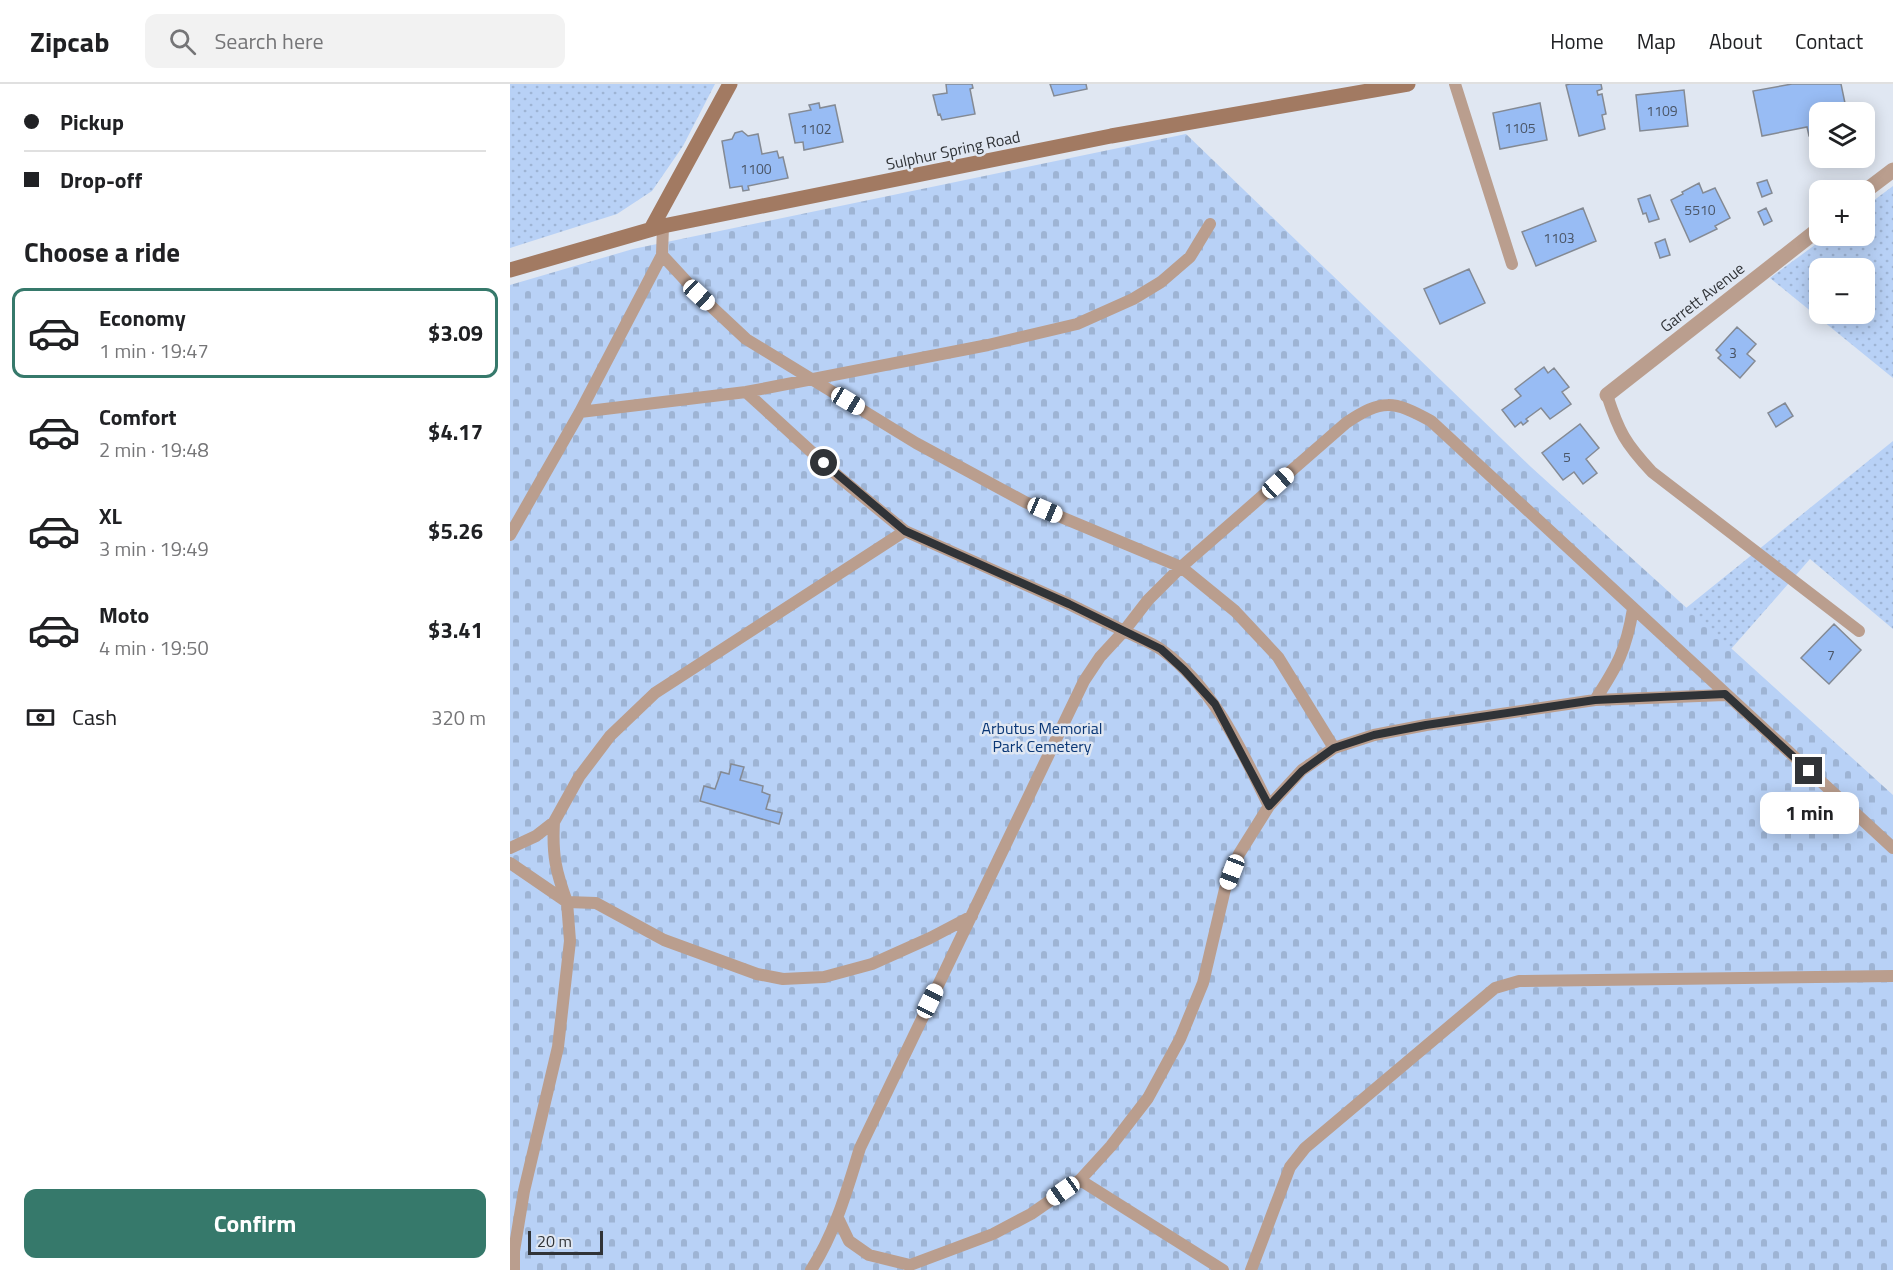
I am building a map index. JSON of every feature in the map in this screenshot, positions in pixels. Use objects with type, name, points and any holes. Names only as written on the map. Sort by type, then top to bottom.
[{"type":"main road","points":[[657,228],[730,84]]},
{"type":"main road","name":"Sulphur Spring Road","points":[[510,270],[657,228],[1111,136],[1408,84]]},
{"type":"street","points":[[1875,184],[1893,170]]},
{"type":"street","name":"Garrett Avenue","points":[[1607,395],[1809,237]]},
{"type":"lane","points":[[1455,84],[1512,264]]},
{"type":"lane","points":[[580,412],[746,392],[814,380],[988,345],[1077,324],[1133,299],[1161,282],[1190,257],[1210,224]]},
{"type":"lane","points":[[657,228],[662,255],[699,295],[746,339],[916,443],[1026,502],[1180,567],[1235,611],[1278,657],[1334,748]]},
{"type":"lane","points":[[510,535],[580,412],[662,255]]},
{"type":"lane","points":[[746,392],[839,477],[905,531],[1069,604],[1161,649],[1215,704],[1269,806]]},
{"type":"lane","points":[[1607,395],[1618,428],[1630,448],[1652,472],[1859,631]]},
{"type":"lane","points":[[811,1270],[824,1251],[838,1218],[860,1148],[1084,681],[1100,657],[1148,600],[1180,567],[1346,423],[1368,408],[1385,405],[1409,409],[1431,421],[1893,848]]},
{"type":"lane","points":[[510,848],[536,836],[554,822],[579,777],[610,736],[655,693],[905,531]]},
{"type":"lane","points":[[1595,700],[1617,667],[1628,639],[1633,609]]},
{"type":"lane","points":[[896,1270],[993,1234],[1031,1214],[1080,1180],[1111,1146],[1148,1098],[1180,1039],[1203,983],[1225,889],[1239,854],[1269,806],[1302,771],[1334,748],[1374,735],[1426,725],[1595,700],[1725,694]]},
{"type":"lane","points":[[514,1270],[514,1251],[524,1191],[558,1047],[570,941],[567,902],[556,872],[552,847],[554,822]]},
{"type":"lane","points":[[510,863],[567,902],[596,903],[664,940],[757,974],[783,978],[824,977],[872,964],[972,916]]},
{"type":"lane","points":[[1251,1270],[1290,1167],[1305,1148],[1495,988],[1519,981],[1893,976]]},
{"type":"lane","points":[[1080,1180],[1223,1270]]},
{"type":"lane","points":[[838,1218],[849,1241],[869,1255],[910,1265]]},
{"type":"green space","points":[[510,84],[715,84],[683,146],[652,191],[617,214],[510,248]]},
{"type":"green space","name":"Arbutus Memorial Park Cemetery","points":[[1186,134],[1531,467],[1893,795],[1893,1270],[510,1270],[510,285],[633,249]]},
{"type":"green space","points":[[1893,186],[1893,378],[1827,324],[1875,324],[1875,258],[1809,258],[1809,310],[1770,278],[1813,246],[1875,246],[1875,200]]},
{"type":"green space","points":[[1893,441],[1893,629],[1810,559],[1731,649],[1686,608]]},
{"type":"building","points":[[946,84],[972,84],[973,88],[970,89],[975,114],[942,120],[940,114],[938,115],[933,95],[947,93]]},
{"type":"building","points":[[1050,84],[1086,84],[1087,89],[1054,96]]},
{"type":"building","points":[[1601,84],[1602,89],[1597,91],[1598,95],[1602,94],[1606,114],[1602,115],[1605,129],[1579,136],[1566,85]]},
{"type":"building","points":[[1792,84],[1841,84],[1845,102],[1809,102],[1809,136],[1807,127],[1762,136],[1753,91]]},
{"type":"building","points":[[1684,90],[1688,126],[1640,131],[1636,95]]},
{"type":"building","points":[[819,103],[820,108],[835,105],[843,142],[804,150],[803,142],[795,143],[789,114],[811,110],[809,105]]},
{"type":"building","points":[[1540,103],[1547,140],[1500,149],[1493,113]]},
{"type":"building","points":[[742,131],[748,136],[758,134],[762,154],[777,151],[779,158],[783,157],[788,178],[748,186],[749,190],[743,191],[742,186],[730,188],[722,141],[732,139],[735,133]]},
{"type":"building","points":[[1767,180],[1772,193],[1762,197],[1757,183]]},
{"type":"building","points":[[1699,183],[1703,193],[1715,188],[1730,218],[1715,226],[1717,229],[1690,242],[1671,200]]},
{"type":"building","points":[[1650,195],[1659,219],[1649,222],[1646,213],[1643,214],[1638,199]]},
{"type":"building","points":[[1583,208],[1596,241],[1536,266],[1522,232]]},
{"type":"building","points":[[1766,208],[1772,221],[1764,225],[1758,212]]},
{"type":"building","points":[[1665,239],[1670,255],[1660,258],[1655,243]]},
{"type":"building","points":[[1469,269],[1485,303],[1440,324],[1424,289]]},
{"type":"building","points":[[1737,327],[1756,344],[1747,354],[1755,361],[1740,378],[1718,358],[1721,355],[1716,350]]},
{"type":"building","points":[[1544,367],[1548,373],[1554,368],[1569,387],[1562,392],[1571,404],[1550,419],[1541,408],[1526,419],[1528,421],[1523,425],[1521,422],[1515,427],[1502,410],[1521,396],[1515,389]]},
{"type":"building","points":[[1785,403],[1793,416],[1776,427],[1768,413]]},
{"type":"building","points":[[1580,424],[1599,448],[1586,459],[1597,473],[1583,484],[1574,472],[1563,480],[1542,453]]},
{"type":"building","points":[[1834,624],[1861,650],[1829,684],[1801,658]]},
{"type":"building","points":[[731,764],[744,767],[740,780],[763,786],[762,792],[770,795],[766,809],[782,813],[779,824],[700,801],[704,786],[715,789],[721,772],[729,774]]},
{"type":"route","points":[[824,463],[905,531],[1069,604],[1161,649],[1215,704],[1269,806],[1302,771],[1334,748],[1374,735],[1426,725],[1595,700],[1725,694],[1809,771]]}]
